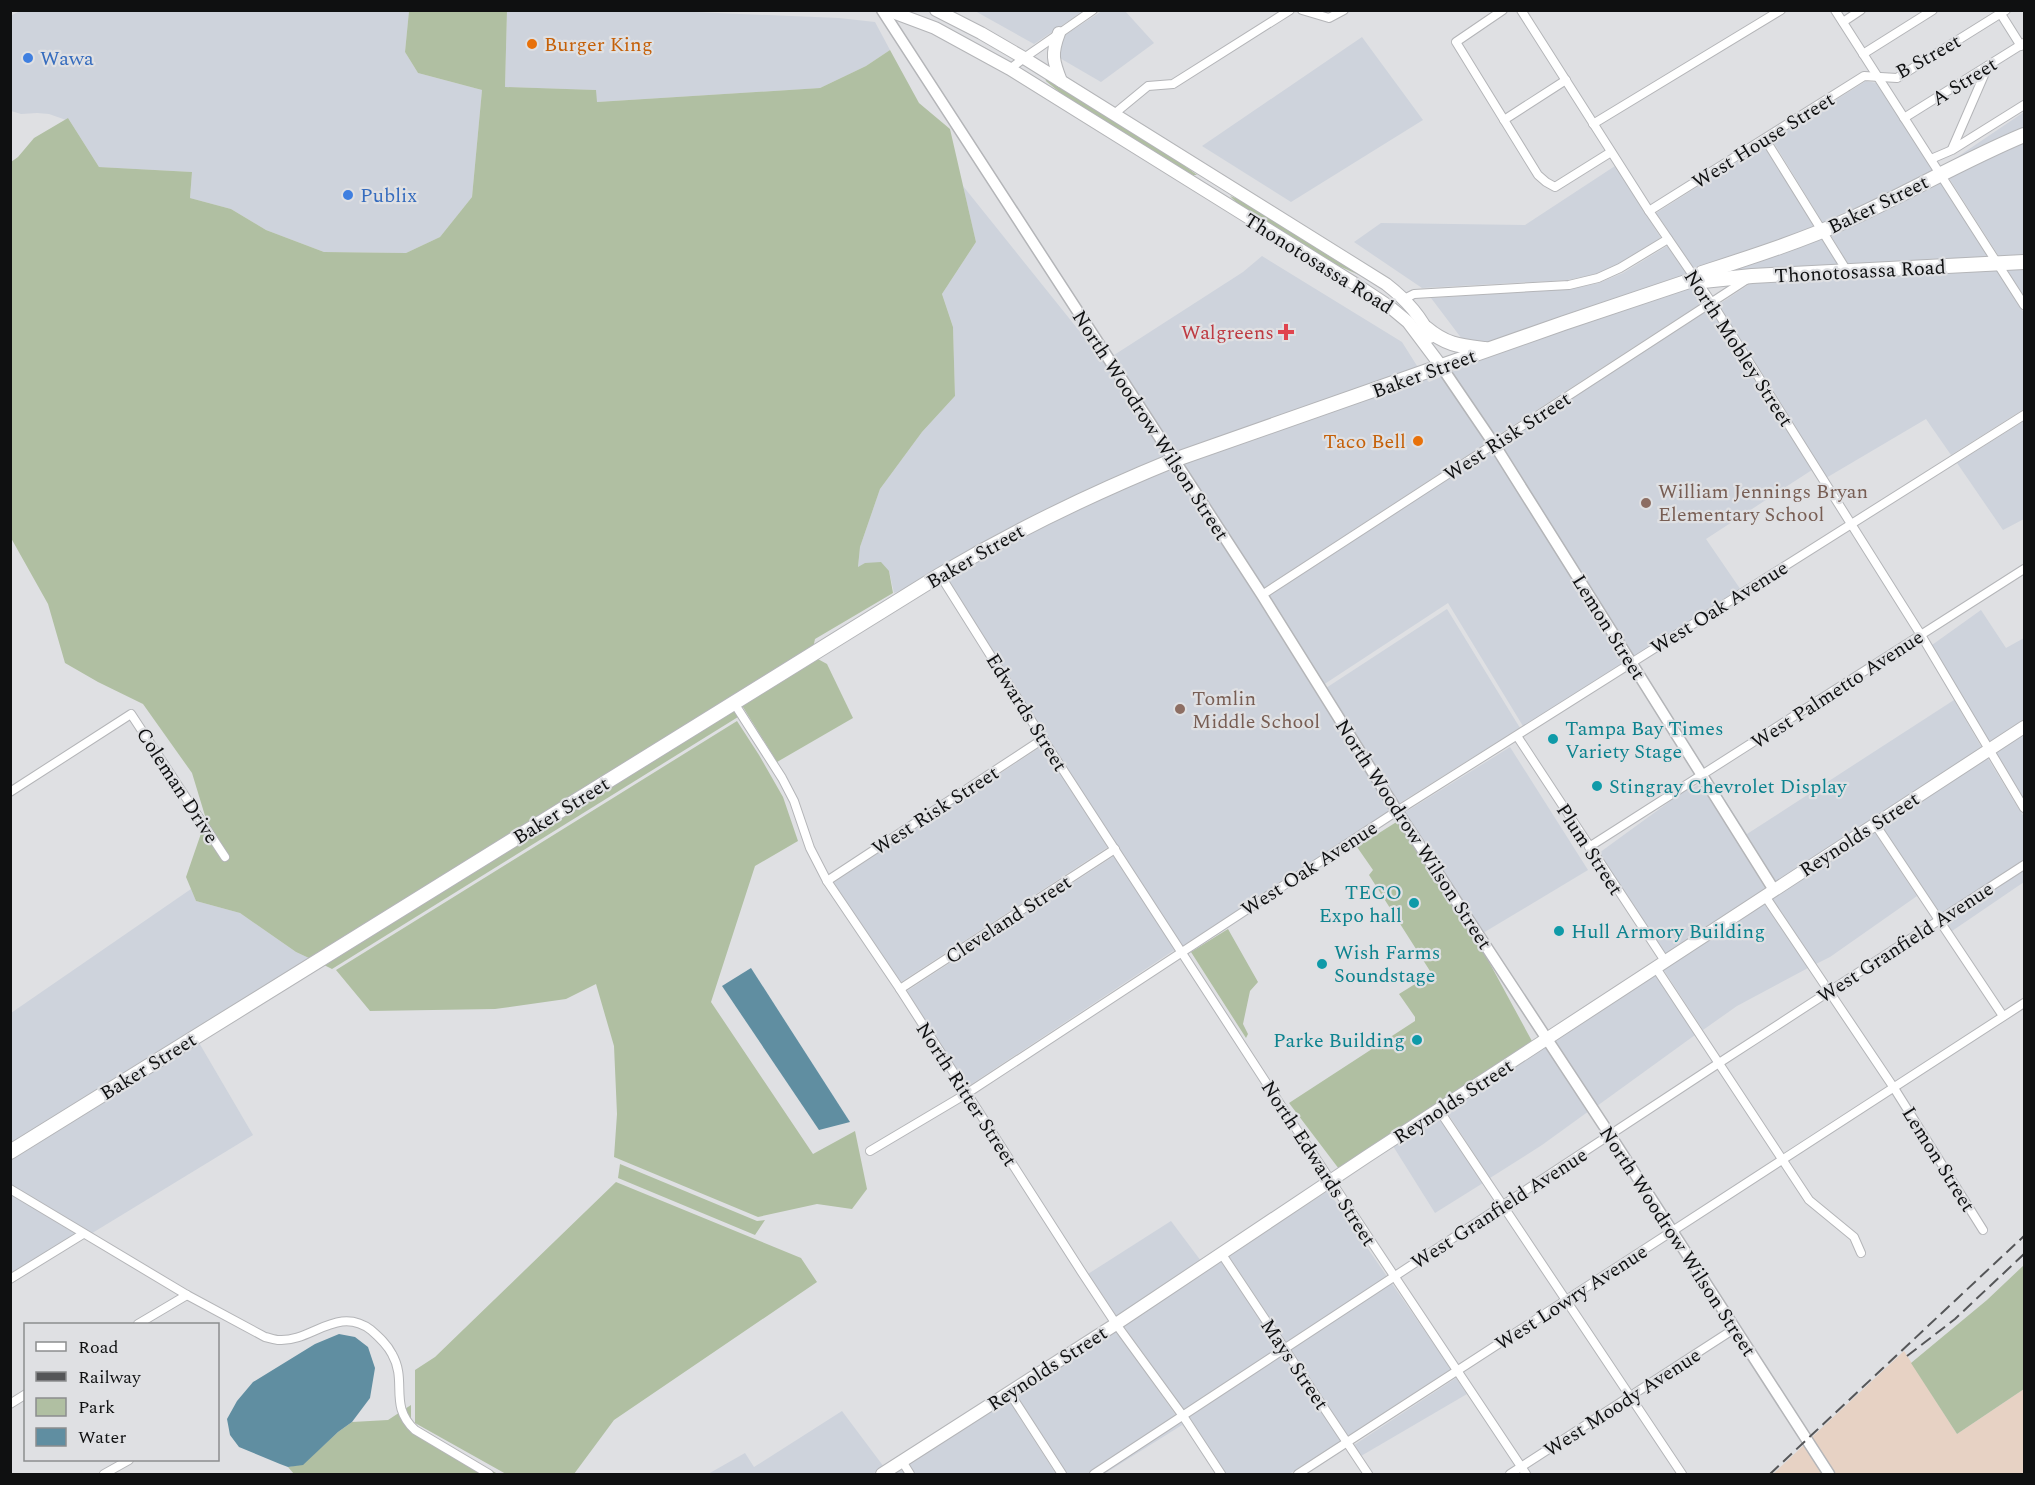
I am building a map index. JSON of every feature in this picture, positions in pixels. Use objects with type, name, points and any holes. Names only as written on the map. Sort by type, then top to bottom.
[{"type":"main road","name":"Thonotosassa Road","points":[[887,10],[936,28],[1010,69],[1369,293],[1408,322],[1441,366]]},
{"type":"main road","name":"Thonotosassa Road","points":[[936,10],[1024,58],[1386,284],[1404,299],[1426,328],[1441,366]]},
{"type":"main road","points":[[1059,33],[1053,49],[1053,57],[1061,81]]},
{"type":"main road","name":"Baker Street","points":[[10,1152],[999,540],[1118,483],[1174,460],[1695,279],[1702,273],[1823,231],[2025,135]]},
{"type":"main road","name":"Thonotosassa Road","points":[[1695,279],[1703,281],[1752,276],[2025,262]]},
{"type":"main road","points":[[1369,293],[1404,299],[1408,322]]},
{"type":"main road","points":[[1426,328],[1438,338],[1456,346],[1490,349]]},
{"type":"main road","name":"Reynolds Street","points":[[882,1474],[1116,1324],[1330,1181],[2025,727]]},
{"type":"street","name":"North Woodrow Wilson Street","points":[[882,10],[1262,595],[1397,811],[1548,1039],[1734,1329],[1811,1444],[1828,1474]]},
{"type":"street","points":[[1010,69],[1093,10]]},
{"type":"street","points":[[1114,114],[1148,86],[1173,84],[1290,10]]},
{"type":"street","points":[[1302,10],[1329,18],[1344,10]]},
{"type":"street","points":[[1503,10],[1456,42],[1538,175],[1555,187],[1611,152]]},
{"type":"street","name":"North Mobley Street","points":[[1521,10],[1649,211],[1712,303],[1921,635],[1988,750],[2025,808]]},
{"type":"street","points":[[1593,124],[1781,10]]},
{"type":"street","points":[[1835,10],[2025,305]]},
{"type":"street","points":[[1843,22],[1861,10]]},
{"type":"street","points":[[1863,54],[1932,10]]},
{"type":"street","points":[[2002,12],[2023,44]]},
{"type":"street","name":"B Street","points":[[1878,78],[1897,78],[2002,12]]},
{"type":"street","name":"A Street","points":[[1904,118],[2023,44]]},
{"type":"street","points":[[1952,150],[1988,66]]},
{"type":"street","name":"West House Street","points":[[1649,211],[1864,76],[1878,78]]},
{"type":"street","points":[[1504,120],[1566,80]]},
{"type":"street","points":[[1931,159],[1952,150],[2025,105]]},
{"type":"street","points":[[1765,139],[1847,271]]},
{"type":"street","points":[[1404,299],[1414,294],[1569,285],[1598,278],[1620,268],[1668,239]]},
{"type":"street","name":"West Risk Street","points":[[1262,595],[1752,276]]},
{"type":"street","name":"Lemon Street","points":[[1441,366],[1494,444],[1703,776],[1769,893],[1983,1230]]},
{"type":"street","name":"West Oak Avenue","points":[[870,1151],[966,1094],[1397,811],[2025,415]]},
{"type":"street","name":"West Palmetto Avenue","points":[[1589,847],[2025,569]]},
{"type":"street","name":"Edwards Street","points":[[940,575],[1115,849]]},
{"type":"street","name":"North Ritter Street","points":[[734,703],[782,778],[794,801],[810,848],[827,881],[900,989],[1116,1324],[1183,1416],[1221,1474]]},
{"type":"street","name":"Coleman Drive","points":[[10,792],[131,714],[225,858]]},
{"type":"street","name":"Plum Street","points":[[1517,736],[1589,847],[1719,1063],[1784,1159]]},
{"type":"street","name":"West Risk Street","points":[[827,881],[1043,739]]},
{"type":"street","points":[[1875,824],[2003,1016]]},
{"type":"street","name":"North Edwards Street","points":[[1115,849],[1330,1181],[1524,1471]]},
{"type":"street","name":"Cleveland Street","points":[[900,989],[1115,849]]},
{"type":"street","name":"West Granfield Avenue","points":[[1094,1474],[1719,1063],[2025,865]]},
{"type":"street","name":"West Lowry Avenue","points":[[1298,1474],[2025,1003]]},
{"type":"street","points":[[1439,1110],[1682,1474]]},
{"type":"street","points":[[1784,1159],[1809,1200],[1854,1237],[1861,1253]]},
{"type":"street","points":[[10,1189],[187,1295],[254,1332],[279,1341],[343,1321],[365,1326],[384,1342],[395,1359],[400,1410],[406,1422],[415,1430],[489,1474]]},
{"type":"street","points":[[10,1279],[83,1234]]},
{"type":"street","name":"Mays Street","points":[[1221,1253],[1368,1474]]},
{"type":"street","points":[[140,1323],[187,1295]]},
{"type":"street","name":"West Moody Avenue","points":[[1510,1474],[1524,1471],[1629,1397],[1734,1329]]},
{"type":"street","points":[[1009,1392],[1062,1474]]},
{"type":"street","points":[[10,1404],[24,1395]]},
{"type":"street","points":[[104,1474],[127,1461]]},
{"type":"street","points":[[902,1461],[910,1474]]},
{"type":"shaded area","points":[[22,10],[409,11],[405,52],[418,73],[482,90],[472,197],[440,237],[406,253],[324,252],[266,230],[231,209],[190,198],[192,172],[99,167],[68,118],[66,120],[49,114],[21,114],[11,111],[10,16]]},
{"type":"shaded area","points":[[507,11],[671,11],[839,18],[875,22],[890,50],[866,66],[820,88],[596,102],[596,90],[505,87]]},
{"type":"shaded area","points":[[975,11],[1084,11],[1058,28],[1056,27],[1034,44]]},
{"type":"shaded area","points":[[1102,11],[1125,11],[1154,43],[1101,82],[1058,57],[1062,37]]},
{"type":"shaded area","points":[[1362,37],[1423,120],[1291,202],[1202,146]]},
{"type":"shaded area","points":[[1866,81],[1876,83],[1934,171],[1824,225],[1772,140]]},
{"type":"shaded area","points":[[2024,112],[2024,129],[1947,164]]},
{"type":"shaded area","points":[[2024,140],[2024,257],[2000,258],[1947,175]]},
{"type":"shaded area","points":[[1764,145],[1816,228],[1696,272],[1656,213]]},
{"type":"shaded area","points":[[1615,166],[1661,238],[1618,264],[1596,274],[1568,280],[1422,288],[1354,242],[1381,223],[1525,225]]},
{"type":"shaded area","points":[[1939,180],[1989,259],[1849,266],[1830,234]]},
{"type":"shaded area","points":[[963,186],[1101,358],[1167,458],[894,593],[889,571],[858,568],[860,547],[880,489],[922,432],[955,396],[953,327],[942,294],[976,242]]},
{"type":"shaded area","points":[[1821,237],[1839,267],[1712,275]]},
{"type":"shaded area","points":[[1667,246],[1688,276],[1489,344],[1462,339],[1431,298],[1570,289],[1599,283],[1623,273]]},
{"type":"shaded area","points":[[1262,256],[1402,342],[1419,369],[1176,454],[1111,357],[1243,272]]},
{"type":"shaded area","points":[[2024,267],[2024,297],[2006,268]]},
{"type":"shaded area","points":[[1996,269],[2024,313],[2024,409],[1951,455],[1926,419],[1826,478],[1718,305],[1754,281]]},
{"type":"shaded area","points":[[1694,285],[1705,301],[1495,437],[1451,372],[1482,358]]},
{"type":"shaded area","name":"Tomlin Middle School","points":[[1712,303],[1815,468],[1706,539],[1743,593],[1526,731],[1448,603],[1320,687],[1397,811],[1182,951],[940,575],[1174,460],[1262,595]]},
{"type":"shaded area","points":[[1443,376],[1488,442],[1263,589],[1182,463],[1425,378],[1429,382]]},
{"type":"shaded area","points":[[2024,421],[2024,519],[2003,530],[1957,463]]},
{"type":"shaded area","points":[[1447,609],[1520,728],[1398,804],[1326,688]]},
{"type":"shaded area","points":[[1981,610],[2006,648],[2024,638],[2024,721],[1989,744],[1932,645]]},
{"type":"shaded area","points":[[1954,700],[1982,748],[1775,883],[1710,777],[1747,834]]},
{"type":"shaded area","points":[[2024,733],[2024,800],[1995,752]]},
{"type":"shaded area","points":[[1042,746],[1108,847],[901,982],[833,883]]},
{"type":"shaded area","points":[[1510,747],[1588,870],[1483,933],[1404,813]]},
{"type":"shaded area","points":[[1987,757],[2024,817],[2024,882],[1952,931],[1881,826]]},
{"type":"shaded area","points":[[1702,782],[1767,888],[1664,956],[1599,853],[1691,786],[1693,788]]},
{"type":"shaded area","points":[[1874,831],[1917,896],[1830,957],[1816,964],[1771,898]]},
{"type":"shaded area","points":[[1114,856],[1176,949],[967,1087],[907,991]]},
{"type":"shaded area","points":[[191,889],[196,901],[240,913],[296,952],[311,959],[11,1146],[11,1013]]},
{"type":"shaded area","points":[[1764,902],[1808,968],[1737,1006],[1703,1030],[1663,969]]},
{"type":"shaded area","points":[[1655,974],[1695,1035],[1597,1106],[1554,1041]]},
{"type":"shaded area","points":[[198,1041],[253,1135],[89,1235],[11,1279],[11,1158]]},
{"type":"shaded area","points":[[1547,1046],[1589,1111],[1542,1145],[1490,1178],[1446,1111]]},
{"type":"shaded area","points":[[1438,1116],[1483,1183],[1435,1213],[1393,1146]]},
{"type":"shaded area","points":[[1328,1191],[1451,1369],[1348,1436],[1228,1255]]},
{"type":"shaded area","points":[[1171,1221],[1201,1261],[1117,1317],[1088,1274]]},
{"type":"shaded area","points":[[1220,1260],[1341,1441],[1289,1474],[1226,1474],[1123,1325]]},
{"type":"shaded area","points":[[1115,1330],[1185,1428],[1182,1425],[1104,1474],[1067,1474],[1016,1394]]},
{"type":"shaded area","points":[[1904,1351],[1957,1434],[2024,1389],[2024,1474],[1834,1474],[1811,1438]]},
{"type":"shaded area","points":[[1456,1378],[1467,1394],[1361,1456],[1354,1445]]},
{"type":"shaded area","points":[[1008,1399],[1056,1474],[891,1474]]},
{"type":"shaded area","points":[[842,1411],[884,1467],[872,1474],[708,1474],[745,1453],[754,1467]]},
{"type":"shaded area","points":[[1805,1444],[1823,1474],[1773,1474]]},
{"type":"green space","points":[[409,11],[507,11],[505,87],[596,90],[597,102],[820,88],[866,66],[890,50],[919,103],[950,129],[976,242],[942,294],[953,327],[955,396],[922,432],[880,489],[860,547],[858,567],[865,563],[881,562],[889,571],[893,593],[815,639],[813,648],[311,959],[296,952],[240,913],[196,901],[186,877],[206,819],[192,773],[143,704],[65,663],[48,604],[11,538],[11,162],[34,138],[68,118],[99,167],[192,172],[190,198],[231,209],[266,230],[324,252],[406,253],[440,237],[472,197],[482,90],[418,73],[405,52]]},
{"type":"green space","points":[[1045,78],[1174,158],[1197,175],[1183,170],[1069,100]]},
{"type":"green space","points":[[1230,196],[1247,202],[1366,278],[1332,263],[1243,209]]},
{"type":"green space","points":[[816,658],[827,664],[853,718],[777,762],[741,704]]},
{"type":"green space","points":[[733,709],[738,717],[332,969],[322,964]]},
{"type":"green space","points":[[737,721],[783,797],[798,841],[755,866],[711,1002],[813,1154],[855,1131],[867,1189],[852,1209],[817,1204],[758,1217],[614,1157],[617,1114],[614,1046],[596,984],[566,999],[495,1009],[370,1011],[336,970]]},
{"type":"green space","points":[[1398,821],[1482,949],[1533,1043],[1339,1169],[1289,1103],[1415,1021],[1415,1017],[1399,994],[1428,976],[1430,971],[1369,875],[1373,870],[1357,847]]},
{"type":"green space","points":[[1228,929],[1258,982],[1250,991],[1243,1024],[1248,1034],[1246,1038],[1191,952]]},
{"type":"green space","points":[[620,1164],[757,1221],[765,1220],[755,1235],[618,1178]]},
{"type":"green space","points":[[616,1182],[801,1258],[817,1282],[614,1420],[574,1474],[506,1474],[415,1423],[415,1370],[435,1357]]},
{"type":"green space","points":[[2024,1265],[2024,1389],[1957,1434],[1911,1363],[1987,1300]]},
{"type":"green space","points":[[411,1405],[413,1427],[498,1474],[294,1474],[288,1467],[303,1464],[352,1422],[388,1420]]},
{"type":"water","points":[[751,968],[850,1122],[819,1130],[722,986]]},
{"type":"water","points":[[339,1334],[355,1337],[368,1347],[375,1368],[370,1398],[352,1422],[303,1465],[288,1467],[239,1447],[230,1435],[227,1419],[237,1401],[253,1382],[315,1344]]},
{"type":"railway","points":[[1770,1474],[2024,1236]]},
{"type":"railway","points":[[1907,1356],[1955,1319],[2024,1254]]},
{"type":"place","name":"Burger King","points":[[532,44]]},
{"type":"place","name":"Wawa","points":[[28,58]]},
{"type":"place","name":"Publix","points":[[348,195]]},
{"type":"place","name":"Walgreens","points":[[1286,332]]},
{"type":"place","name":"Taco Bell","points":[[1418,441]]},
{"type":"place","name":"William Jennings Bryan Elementary School","points":[[1646,503]]},
{"type":"place","name":"Tomlin Middle School","points":[[1180,709]]},
{"type":"place","name":"Tampa Bay Times Variety Stage","points":[[1553,739]]},
{"type":"place","name":"Stingray Chevrolet Display","points":[[1597,786]]},
{"type":"place","name":"TECO Expo hall","points":[[1414,903]]},
{"type":"place","name":"Hull Armory Building","points":[[1559,931]]},
{"type":"place","name":"Wish Farms Soundstage","points":[[1322,964]]},
{"type":"place","name":"Parke Building","points":[[1417,1040]]}]
